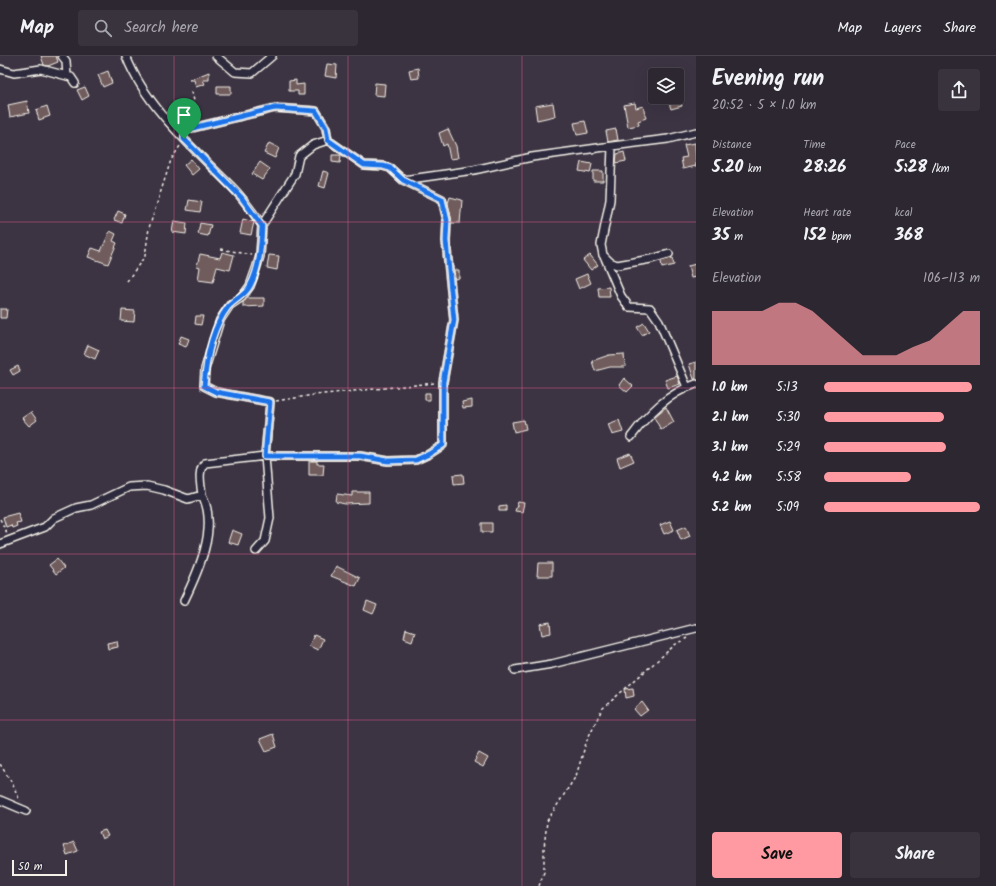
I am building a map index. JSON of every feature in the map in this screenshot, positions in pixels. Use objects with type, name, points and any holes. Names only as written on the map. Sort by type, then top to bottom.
[{"type":"street","points":[[62,56],[66,61],[68,76]]},
{"type":"street","points":[[126,56],[140,86],[184,139],[241,197],[262,226]]},
{"type":"street","points":[[216,56],[235,72],[252,73],[272,56]]},
{"type":"street","points":[[0,69],[14,73],[41,69],[71,77],[75,83]]},
{"type":"street","points":[[184,130],[275,108],[316,111],[326,128],[328,140],[364,165],[390,168],[403,180],[442,199],[447,220],[446,241],[454,320],[443,382],[443,445],[429,454],[416,460],[388,461],[360,456],[265,456],[205,463],[202,466],[202,495],[206,502],[208,538],[196,578],[184,601]]},
{"type":"street","points":[[403,180],[474,170],[532,157],[668,139],[696,132]]},
{"type":"street","points":[[256,551],[265,541],[270,518],[265,456],[270,402],[216,392],[204,386],[205,369],[220,320],[230,305],[242,297],[250,286],[260,256],[262,226],[295,174],[299,156],[313,145],[328,140]]},
{"type":"street","points":[[612,146],[610,200],[601,245],[603,255],[621,296],[629,307],[650,308],[659,321],[687,387]]},
{"type":"street","points":[[603,255],[610,262],[617,265],[669,254]]},
{"type":"street","points":[[631,437],[646,416],[670,397],[687,387],[696,384]]},
{"type":"street","points":[[0,544],[45,527],[60,516],[76,508],[91,505],[129,487],[147,486],[164,490],[188,499],[202,495]]},
{"type":"street","points":[[515,670],[552,664],[696,628]]},
{"type":"street","points":[[0,800],[26,811]]},
{"type":"path","points":[[184,130],[194,101],[192,92]]},
{"type":"path","points":[[127,281],[145,256],[149,228],[171,160],[184,139]]},
{"type":"path","points":[[221,249],[260,256]]},
{"type":"path","points":[[270,402],[314,395],[443,382]]},
{"type":"path","points":[[0,519],[10,540]]},
{"type":"path","points":[[539,886],[544,872],[544,848],[547,822],[576,776],[587,740],[602,709],[676,644],[689,637]]},
{"type":"path","points":[[0,764],[26,811]]},
{"type":"building","points":[[41,56],[56,56],[58,62],[48,66],[44,65]]},
{"type":"building","points":[[327,64],[337,65],[336,78],[325,76]]},
{"type":"building","points":[[418,68],[419,78],[411,79],[409,70]]},
{"type":"building","points":[[108,71],[112,83],[103,87],[98,75]]},
{"type":"building","points":[[209,72],[209,80],[203,80],[205,84],[196,87],[194,80],[189,80]]},
{"type":"building","points":[[296,80],[296,85],[304,84],[304,95],[298,95],[298,91],[289,91],[289,81]]},
{"type":"building","points":[[375,83],[385,84],[384,96],[374,95]]},
{"type":"building","points":[[217,86],[231,86],[231,94],[217,94]]},
{"type":"building","points":[[85,87],[89,96],[82,100],[77,90]]},
{"type":"building","points":[[27,101],[29,113],[10,117],[8,105]]},
{"type":"building","points":[[553,103],[555,116],[537,120],[535,106]]},
{"type":"building","points":[[635,103],[636,108],[643,106],[646,118],[638,121],[639,125],[628,127],[624,105]]},
{"type":"building","points":[[670,104],[681,104],[682,106],[671,109]]},
{"type":"building","points":[[47,106],[50,116],[39,120],[36,110]]},
{"type":"building","points":[[585,121],[588,133],[577,135],[574,123]]},
{"type":"building","points":[[448,129],[456,146],[458,158],[450,159],[447,144],[443,146],[439,133]]},
{"type":"building","points":[[616,129],[618,140],[608,142],[606,131]]},
{"type":"building","points":[[269,143],[279,148],[275,158],[264,153]]},
{"type":"building","points":[[695,143],[696,166],[683,169],[681,158],[687,157],[684,145]]},
{"type":"building","points":[[624,152],[626,161],[616,163],[617,154]]},
{"type":"building","points":[[332,155],[341,155],[340,163],[332,162]]},
{"type":"building","points":[[191,159],[199,169],[192,175],[184,165]]},
{"type":"building","points":[[260,162],[270,169],[262,180],[252,174]]},
{"type":"building","points":[[581,162],[592,164],[590,173],[579,171]]},
{"type":"building","points":[[323,171],[329,173],[325,188],[319,186]]},
{"type":"building","points":[[593,171],[603,171],[603,181],[593,181]]},
{"type":"building","points":[[450,197],[462,200],[460,223],[452,223],[448,203]]},
{"type":"building","points":[[189,200],[202,202],[200,212],[187,210]]},
{"type":"building","points":[[118,211],[125,214],[122,223],[114,220]]},
{"type":"building","points":[[243,219],[254,222],[251,235],[240,233]]},
{"type":"building","points":[[174,221],[187,223],[186,234],[172,232]]},
{"type":"building","points":[[200,223],[211,225],[208,236],[198,234]]},
{"type":"building","points":[[110,231],[116,234],[113,241],[117,243],[108,264],[88,257],[92,248],[101,251]]},
{"type":"building","points":[[222,252],[234,255],[230,270],[217,267],[213,282],[198,280],[200,267],[197,266],[200,254],[220,258]]},
{"type":"building","points":[[269,255],[279,256],[277,270],[267,268]]},
{"type":"building","points":[[590,255],[598,265],[591,270],[583,260]]},
{"type":"building","points":[[672,258],[674,265],[662,268],[661,261]]},
{"type":"building","points":[[696,264],[696,277],[691,278],[688,266]]},
{"type":"building","points":[[454,270],[459,270],[459,278],[455,279]]},
{"type":"building","points":[[587,274],[591,283],[579,289],[575,279]]},
{"type":"building","points":[[609,287],[610,297],[599,297],[598,288]]},
{"type":"building","points":[[247,298],[264,298],[264,306],[243,307],[243,302]]},
{"type":"building","points":[[0,309],[7,309],[6,318],[0,318]]},
{"type":"building","points":[[122,310],[135,311],[134,322],[121,321]]},
{"type":"building","points":[[196,316],[203,316],[201,325],[195,324]]},
{"type":"building","points":[[644,323],[649,331],[642,335],[637,327]]},
{"type":"building","points":[[181,336],[189,339],[186,347],[178,344]]},
{"type":"building","points":[[88,345],[99,350],[95,359],[84,354]]},
{"type":"building","points":[[624,354],[625,367],[610,367],[595,371],[592,361],[609,355]]},
{"type":"building","points":[[696,362],[696,379],[694,379],[689,364]]},
{"type":"building","points":[[18,366],[20,371],[13,375],[10,370]]},
{"type":"building","points":[[677,376],[680,384],[668,388],[665,380]]},
{"type":"building","points":[[624,378],[633,386],[627,392],[619,385]]},
{"type":"building","points":[[425,393],[430,393],[430,400],[425,400]]},
{"type":"building","points":[[472,400],[472,407],[463,408],[462,402]]},
{"type":"building","points":[[666,407],[674,422],[661,430],[654,417]]},
{"type":"building","points":[[31,412],[37,420],[29,426],[22,418]]},
{"type":"building","points":[[524,420],[526,429],[514,432],[512,422]]},
{"type":"building","points":[[619,420],[623,432],[612,435],[608,424]]},
{"type":"building","points":[[630,453],[634,461],[620,467],[617,458]]},
{"type":"building","points":[[309,461],[317,461],[317,464],[324,464],[323,475],[309,475]]},
{"type":"building","points":[[463,474],[464,483],[454,484],[453,475]]},
{"type":"building","points":[[352,492],[369,492],[369,503],[345,504],[336,502],[337,494],[352,496]]},
{"type":"building","points":[[518,502],[524,503],[522,512],[515,511]]},
{"type":"building","points":[[506,505],[506,511],[499,511],[499,506]]},
{"type":"building","points":[[18,513],[21,522],[16,523],[17,526],[12,528],[11,525],[6,527],[3,517]]},
{"type":"building","points":[[670,521],[674,530],[664,534],[660,525]]},
{"type":"building","points":[[482,523],[492,523],[492,532],[482,532]]},
{"type":"building","points":[[686,526],[690,536],[681,540],[677,530]]},
{"type":"building","points":[[232,530],[242,534],[238,545],[228,542]]},
{"type":"building","points":[[57,559],[64,568],[56,574],[49,565]]},
{"type":"building","points":[[538,563],[552,563],[552,576],[537,576]]},
{"type":"building","points":[[336,566],[360,578],[356,586],[331,576]]},
{"type":"building","points":[[367,601],[377,605],[373,614],[364,610]]},
{"type":"building","points":[[550,622],[551,633],[542,635],[540,624]]},
{"type":"building","points":[[406,629],[415,632],[412,641],[404,638]]},
{"type":"building","points":[[314,635],[323,639],[318,650],[309,646]]},
{"type":"building","points":[[117,641],[118,647],[108,649],[107,643]]},
{"type":"building","points":[[633,688],[634,696],[626,698],[625,689]]},
{"type":"building","points":[[642,702],[648,710],[640,716],[634,709]]},
{"type":"building","points":[[273,734],[277,747],[266,751],[260,739]]},
{"type":"building","points":[[479,753],[488,758],[483,767],[474,762]]},
{"type":"building","points":[[105,830],[108,836],[102,839],[99,832]]},
{"type":"building","points":[[74,842],[78,851],[67,855],[64,846]]},
{"type":"route","points":[[275,108],[316,111],[326,128],[328,140],[364,165],[390,168],[403,180],[442,199],[447,220],[446,241],[454,320],[443,382],[443,445],[416,460],[388,461],[360,456],[265,456],[270,402],[216,392],[204,386],[205,369],[220,320],[230,305],[242,297],[250,286],[256,270],[260,256],[262,226],[241,197],[184,139],[184,130],[275,108]]}]
